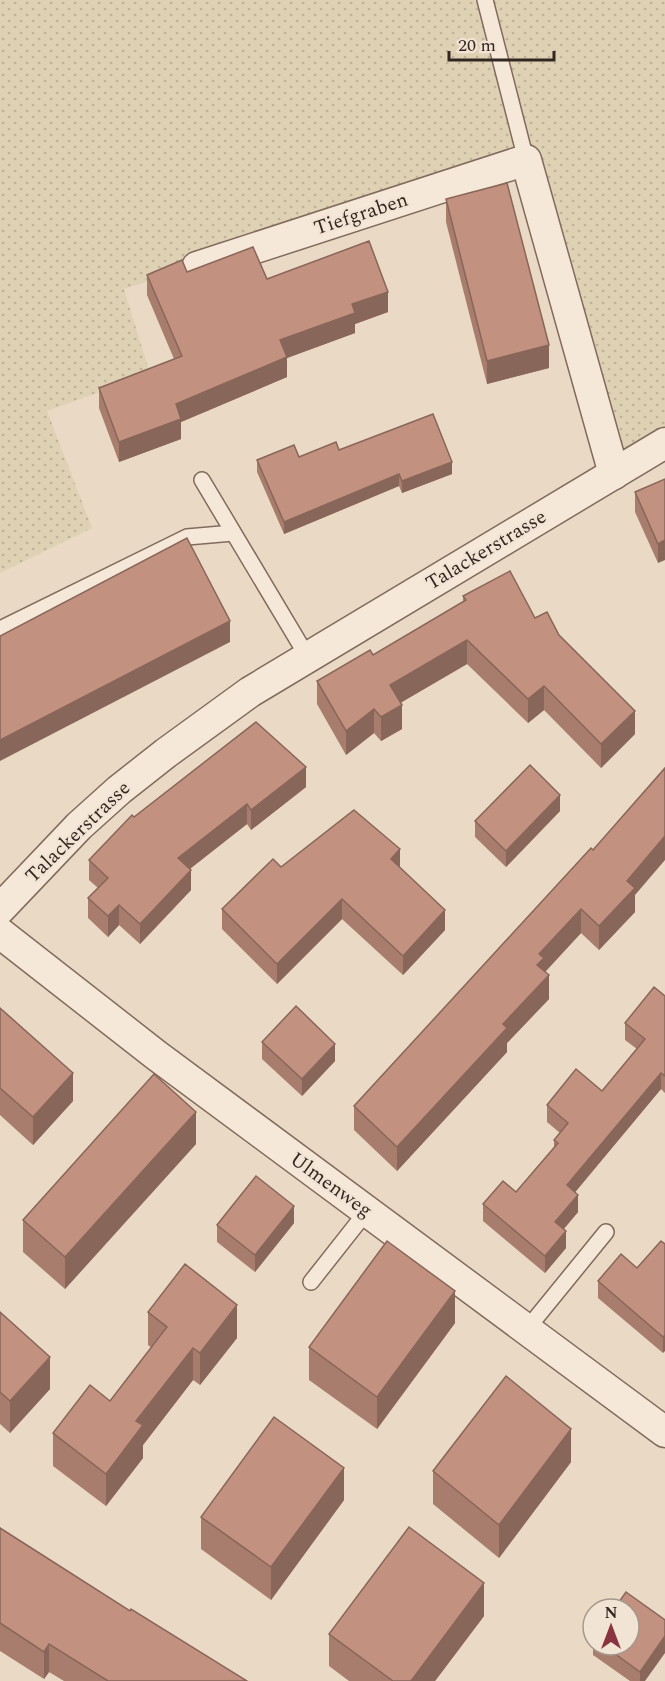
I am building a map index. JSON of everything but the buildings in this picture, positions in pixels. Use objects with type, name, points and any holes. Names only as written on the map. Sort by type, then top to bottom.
[{"type":"street","name":"Tiefgraben","points":[[197,267],[526,160]]},
{"type":"street","points":[[526,160],[614,474]]},
{"type":"street","name":"Talackerstrasse","points":[[0,909],[80,826],[119,790],[250,692],[665,443]]},
{"type":"street","name":"Ulmenweg","points":[[0,933],[156,1055],[665,1432]]},
{"type":"lane","points":[[485,0],[526,160]]},
{"type":"lane","points":[[202,480],[307,656]]},
{"type":"lane","points":[[0,629],[187,537],[233,533]]},
{"type":"lane","points":[[311,1282],[367,1211]]},
{"type":"lane","points":[[527,1329],[606,1232]]},
{"type":"shaded area","points":[[0,0],[665,0],[665,443],[614,474],[526,161],[124,289],[150,374],[47,411],[92,528],[0,573]]}]
